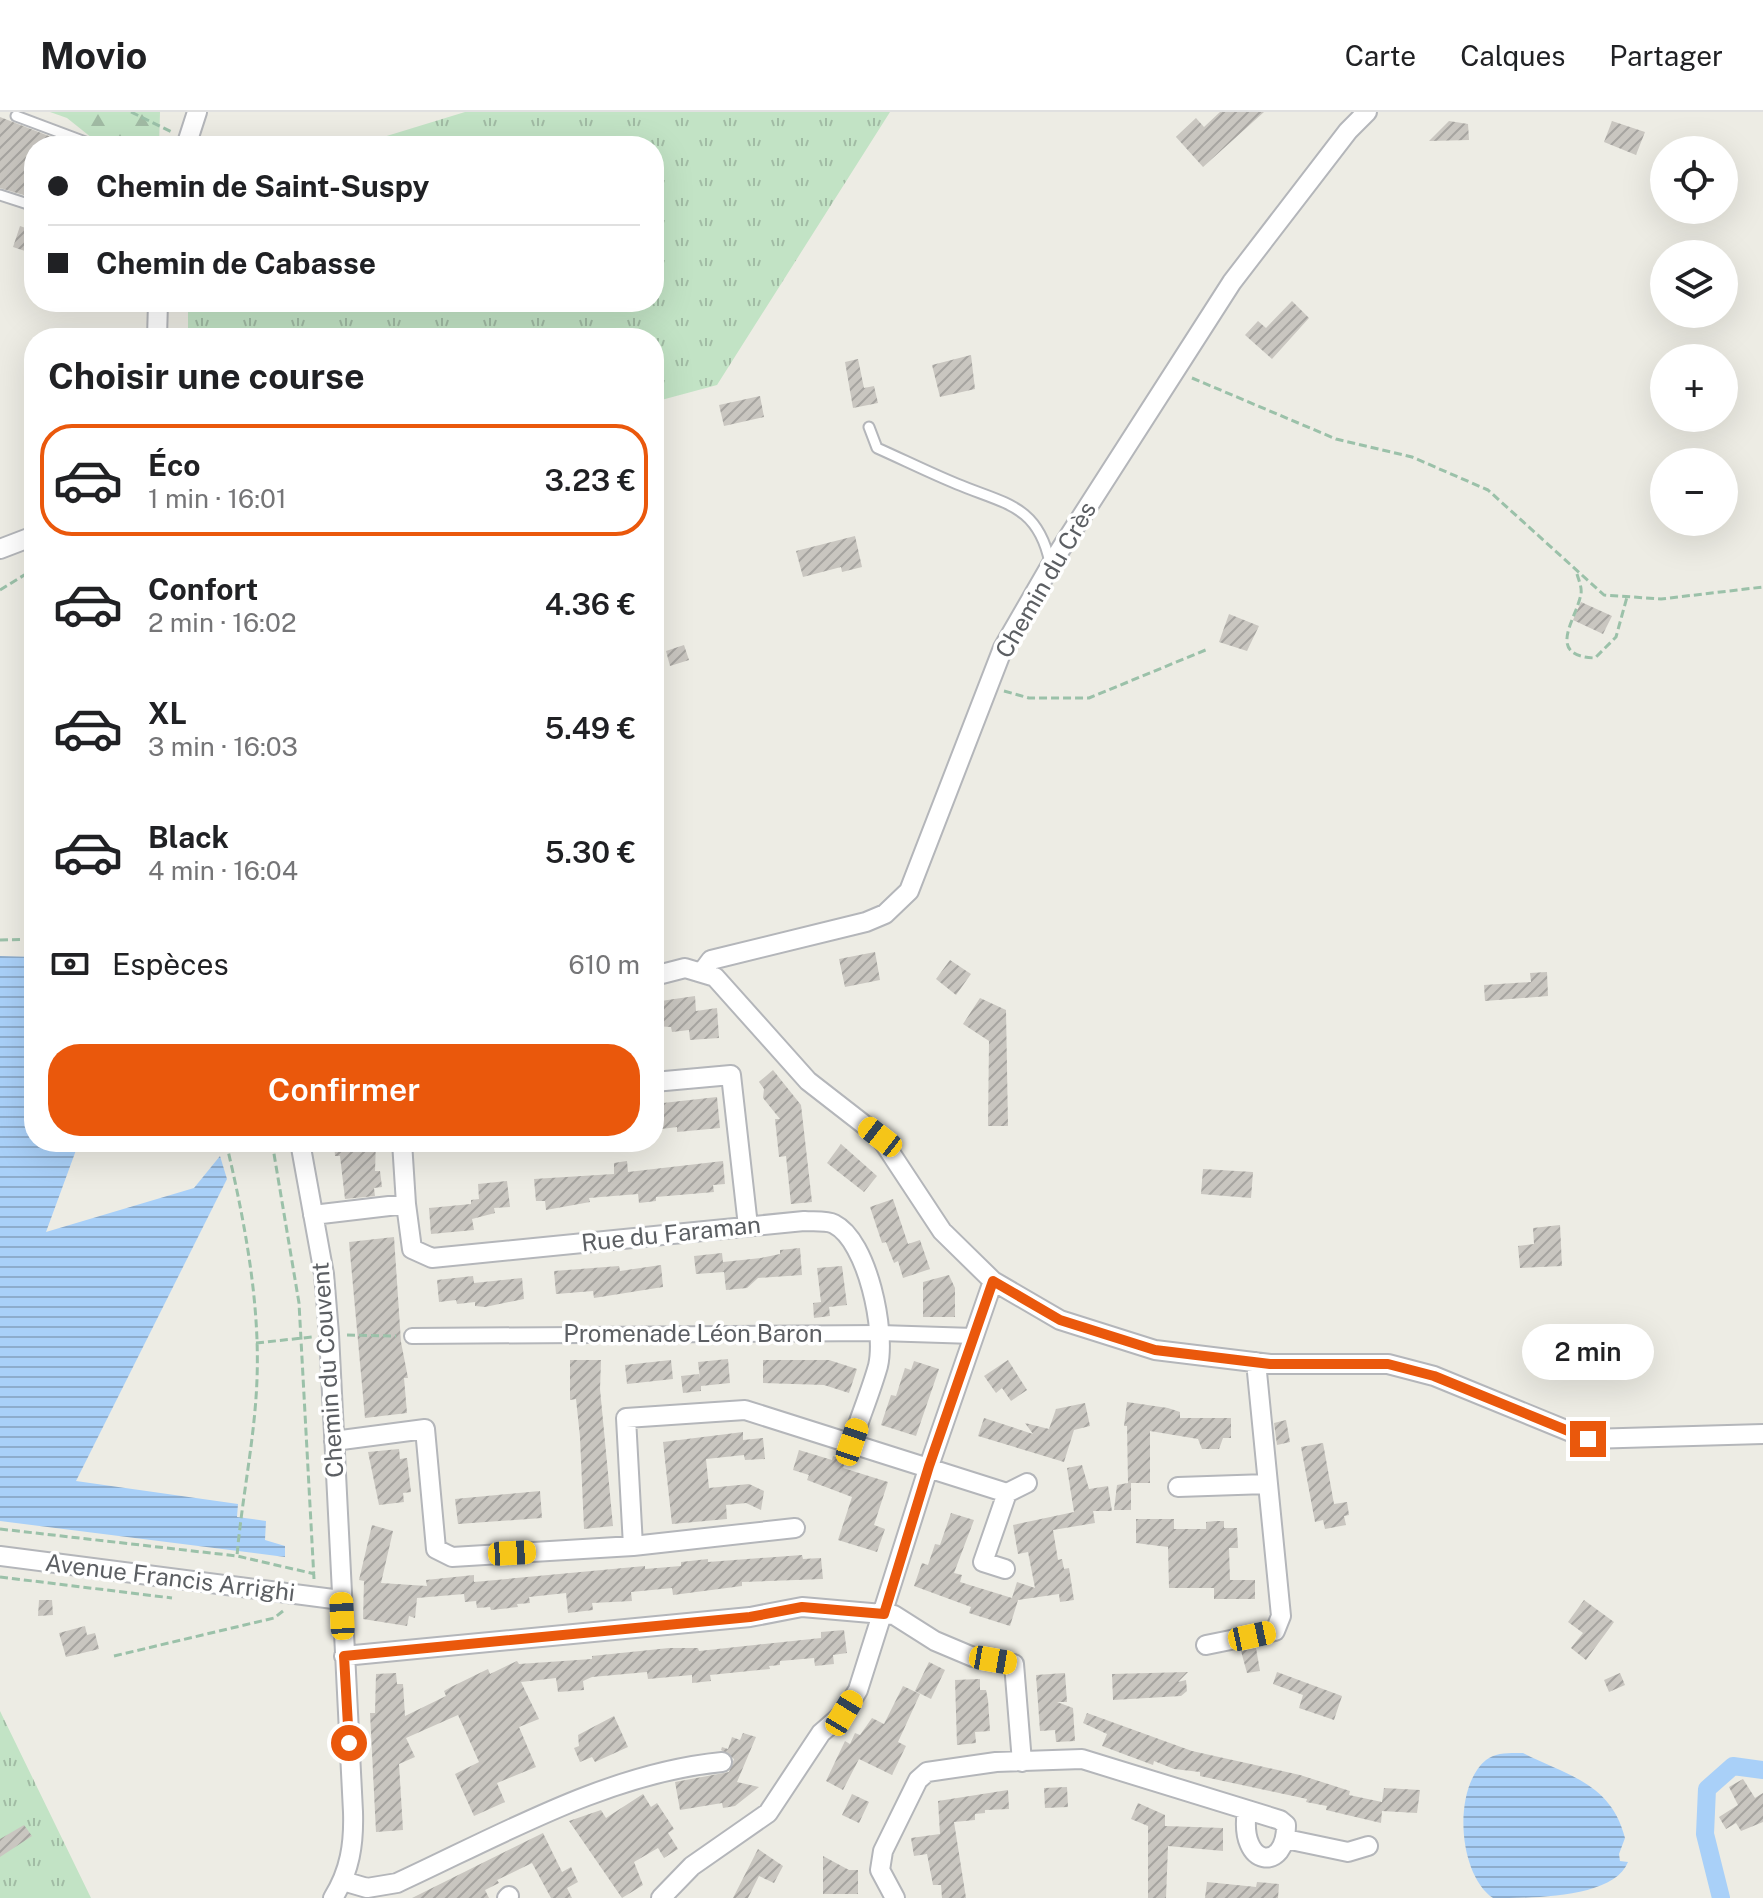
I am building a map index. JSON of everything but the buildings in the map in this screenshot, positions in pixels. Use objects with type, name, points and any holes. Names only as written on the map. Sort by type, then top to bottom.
[{"type":"street","points":[[189,136],[197,112]]},
{"type":"street","name":"Chemin du Crès","points":[[702,972],[711,960],[866,922],[885,914],[909,891],[1003,648],[1050,567],[1232,282],[1348,131],[1367,112]]},
{"type":"street","points":[[0,549],[24,540]]},
{"type":"street","points":[[664,973],[685,968],[715,977],[808,1081],[880,1137],[942,1231],[993,1281],[1060,1320],[1155,1350],[1256,1362],[1388,1364],[1434,1376],[1588,1439],[1763,1434]]},
{"type":"street","points":[[664,1081],[731,1075],[748,1226]]},
{"type":"street","name":"Chemin du Couvent","points":[[302,1152],[329,1334],[354,1843],[343,1881],[333,1898]]},
{"type":"street","points":[[313,1215],[406,1204],[403,1152]]},
{"type":"street","name":"Rue du Faraman","points":[[406,1204],[412,1249],[432,1258],[804,1221],[833,1223],[850,1238],[874,1292],[880,1333],[878,1364],[852,1442]]},
{"type":"street","points":[[661,1898],[692,1866],[768,1813],[821,1733],[844,1713],[858,1690],[929,1466],[993,1281]]},
{"type":"street","name":"Promenade Léon Baron","points":[[412,1336],[880,1333],[974,1336]]},
{"type":"street","points":[[1206,1645],[1275,1631],[1281,1616],[1256,1362]]},
{"type":"street","points":[[633,1546],[626,1418],[745,1410],[1007,1493]]},
{"type":"street","points":[[334,1441],[425,1429],[436,1549],[452,1557],[633,1546],[795,1528]]},
{"type":"street","points":[[1005,1569],[983,1562],[1007,1493],[1027,1483]]},
{"type":"street","points":[[1178,1487],[1267,1484]]},
{"type":"street","name":"Avenue Francis Arrighi","points":[[0,1556],[341,1600]]},
{"type":"street","points":[[344,1656],[750,1617],[802,1607],[894,1615],[935,1641],[973,1657],[1014,1664],[1022,1762]]},
{"type":"street","points":[[895,1898],[880,1870],[883,1851],[918,1780],[927,1772],[1082,1759],[1280,1820],[1286,1825],[1286,1839],[1280,1852],[1259,1857],[1251,1851],[1245,1834],[1247,1810]]},
{"type":"street","points":[[343,1881],[367,1888],[397,1883],[564,1806],[641,1777],[697,1764],[722,1762]]},
{"type":"street","points":[[1286,1839],[1348,1852],[1368,1846]]},
{"type":"lane","points":[[16,116],[63,136]]},
{"type":"lane","points":[[0,195],[24,203]]},
{"type":"lane","points":[[869,427],[877,448],[968,488],[1008,501],[1030,519],[1045,538],[1050,567]]},
{"type":"path","points":[[131,112],[174,136]]},
{"type":"path","points":[[1174,370],[1336,439],[1412,457],[1488,490],[1577,574],[1604,595],[1661,599],[1763,587]]},
{"type":"path","points":[[1577,574],[1581,594],[1566,638],[1570,649],[1581,658],[1595,658],[1616,637],[1627,597]]},
{"type":"path","points":[[0,590],[24,575]]},
{"type":"path","points":[[989,685],[1029,698],[1089,698],[1208,649]]},
{"type":"path","points":[[0,940],[24,939]]},
{"type":"path","points":[[0,1529],[237,1556],[257,1380],[256,1343],[236,1185],[228,1152]]},
{"type":"path","name":"Chemin du Couvent","points":[[237,1556],[315,1574],[301,1339],[292,1247],[274,1152]]},
{"type":"path","points":[[329,1334],[412,1336]]},
{"type":"path","points":[[256,1343],[301,1339]]},
{"type":"path","points":[[114,1656],[274,1618],[285,1609],[292,1593]]},
{"type":"green space","points":[[50,112],[160,112],[159,136],[90,136],[67,118]]},
{"type":"green space","points":[[465,112],[890,112],[717,385],[664,399],[664,328],[188,328],[188,312],[664,312],[664,136],[387,136]]},
{"type":"green space","points":[[0,1711],[91,1898],[0,1898]]},
{"type":"water","points":[[0,956],[24,957],[24,1152],[75,1152],[46,1232],[194,1188],[220,1156],[227,1179],[76,1481],[238,1504],[237,1517],[266,1521],[265,1540],[285,1546],[285,1557],[0,1521]]},
{"type":"water","points":[[1523,1753],[1586,1784],[1609,1805],[1625,1838],[1619,1854],[1620,1861],[1628,1862],[1620,1874],[1590,1889],[1550,1896],[1493,1898],[1481,1886],[1466,1851],[1464,1810],[1468,1790],[1475,1773],[1490,1757]]},
{"type":"waterway","points":[[1721,1898],[1705,1834],[1707,1789],[1733,1766],[1763,1770]]},
{"type":"route","points":[[349,1743],[344,1656],[606,1628],[750,1617],[802,1607],[884,1614],[929,1466],[993,1281],[1060,1320],[1155,1350],[1270,1364],[1388,1364],[1434,1376],[1588,1439]]}]
